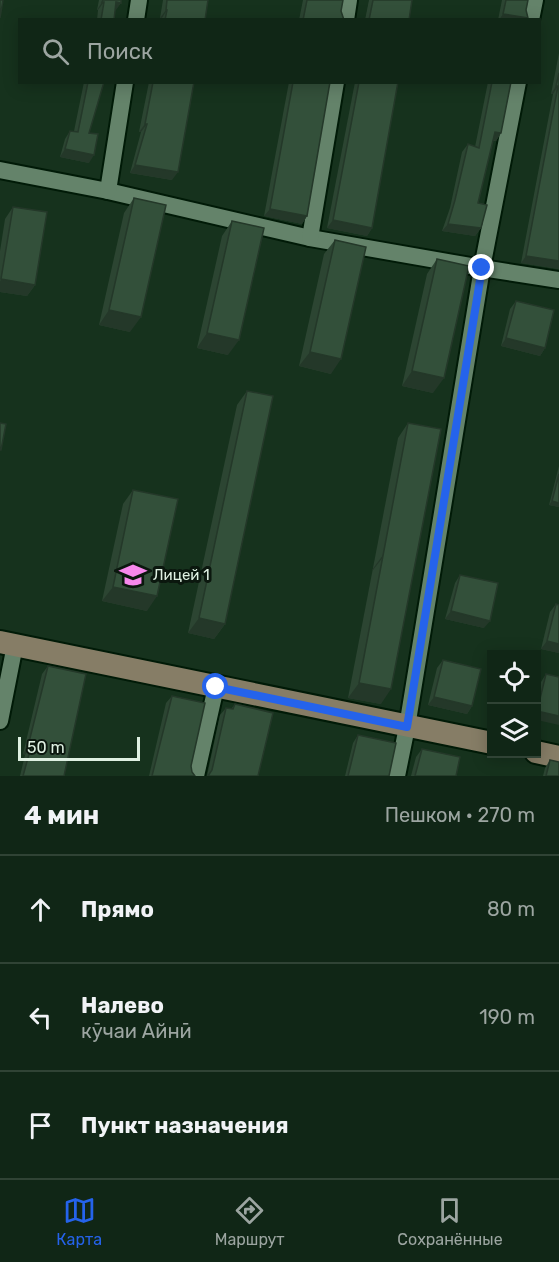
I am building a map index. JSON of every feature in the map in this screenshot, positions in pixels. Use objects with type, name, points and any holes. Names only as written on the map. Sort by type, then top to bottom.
[{"type":"street","points":[[135,18],[139,0]]},
{"type":"street","points":[[346,18],[349,0]]},
{"type":"street","points":[[531,18],[535,0]]},
{"type":"street","points":[[108,191],[125,84]]},
{"type":"street","points":[[310,238],[336,84]]},
{"type":"street","points":[[397,776],[482,268],[518,84]]},
{"type":"street","points":[[0,170],[108,191],[310,238],[559,280]]},
{"type":"street","points":[[0,722],[7,644],[487,742]]},
{"type":"street","points":[[196,776],[216,687]]},
{"type":"street","points":[[541,753],[559,757]]},
{"type":"building","points":[[0,0],[3,0],[0,18]]},
{"type":"building","points":[[103,0],[121,0],[121,3],[116,2],[114,18],[101,18],[104,2]]},
{"type":"building","points":[[167,0],[208,0],[205,18],[165,18]]},
{"type":"building","points":[[307,0],[343,0],[341,11],[343,18],[303,18]]},
{"type":"building","points":[[373,0],[412,0],[409,18],[369,18]]},
{"type":"building","points":[[506,0],[528,0],[526,10],[528,18],[503,14]]},
{"type":"building","points":[[559,73],[559,261],[526,256]]},
{"type":"building","points":[[88,84],[103,84],[89,133],[98,134],[94,155],[65,149],[70,131],[78,132]]},
{"type":"building","points":[[153,84],[194,84],[178,172],[135,165],[147,124],[145,124]]},
{"type":"building","points":[[293,84],[330,84],[307,216],[270,209]]},
{"type":"building","points":[[359,84],[398,84],[372,228],[333,220]]},
{"type":"building","points":[[492,84],[511,84],[501,133],[495,132],[478,203],[487,205],[481,228],[448,224],[468,144],[479,148]]},
{"type":"building","points":[[134,198],[166,205],[141,317],[109,310]]},
{"type":"building","points":[[13,207],[47,212],[35,285],[1,279]]},
{"type":"building","points":[[232,221],[264,228],[239,340],[207,333]]},
{"type":"building","points":[[335,240],[366,247],[341,359],[310,352]]},
{"type":"building","points":[[437,259],[469,266],[444,378],[412,371]]},
{"type":"building","points":[[516,301],[554,310],[545,348],[506,338]]},
{"type":"building","points":[[247,391],[273,396],[225,624],[199,618]]},
{"type":"building","points":[[0,423],[6,424],[1,450],[0,450]]},
{"type":"building","points":[[408,423],[441,429],[391,689],[359,683]]},
{"type":"building","points":[[559,474],[559,503],[552,501]]},
{"type":"building","points":[[133,490],[178,499],[157,596],[113,587]]},
{"type":"building","points":[[460,575],[498,583],[490,621],[451,611]]},
{"type":"building","points":[[556,604],[559,605],[559,644],[547,641]]},
{"type":"building","points":[[443,660],[481,669],[472,706],[434,697]]},
{"type":"building","points":[[48,666],[86,674],[64,776],[23,776],[31,747],[28,746]]},
{"type":"building","points":[[546,674],[559,677],[559,716],[541,712],[541,695]]},
{"type":"building","points":[[172,696],[205,703],[191,766],[195,776],[152,776]]},
{"type":"building","points":[[235,704],[273,713],[258,776],[208,776],[212,770],[226,708],[233,709]]},
{"type":"building","points":[[358,735],[396,743],[389,776],[348,776]]},
{"type":"building","points":[[422,749],[460,757],[456,776],[415,776]]},
{"type":"building","points":[[550,760],[559,762],[559,776],[546,776]]},
{"type":"place","name":"Лицей 1","points":[[133,575]]},
{"type":"route","points":[[216,687],[407,727],[482,268]]}]
